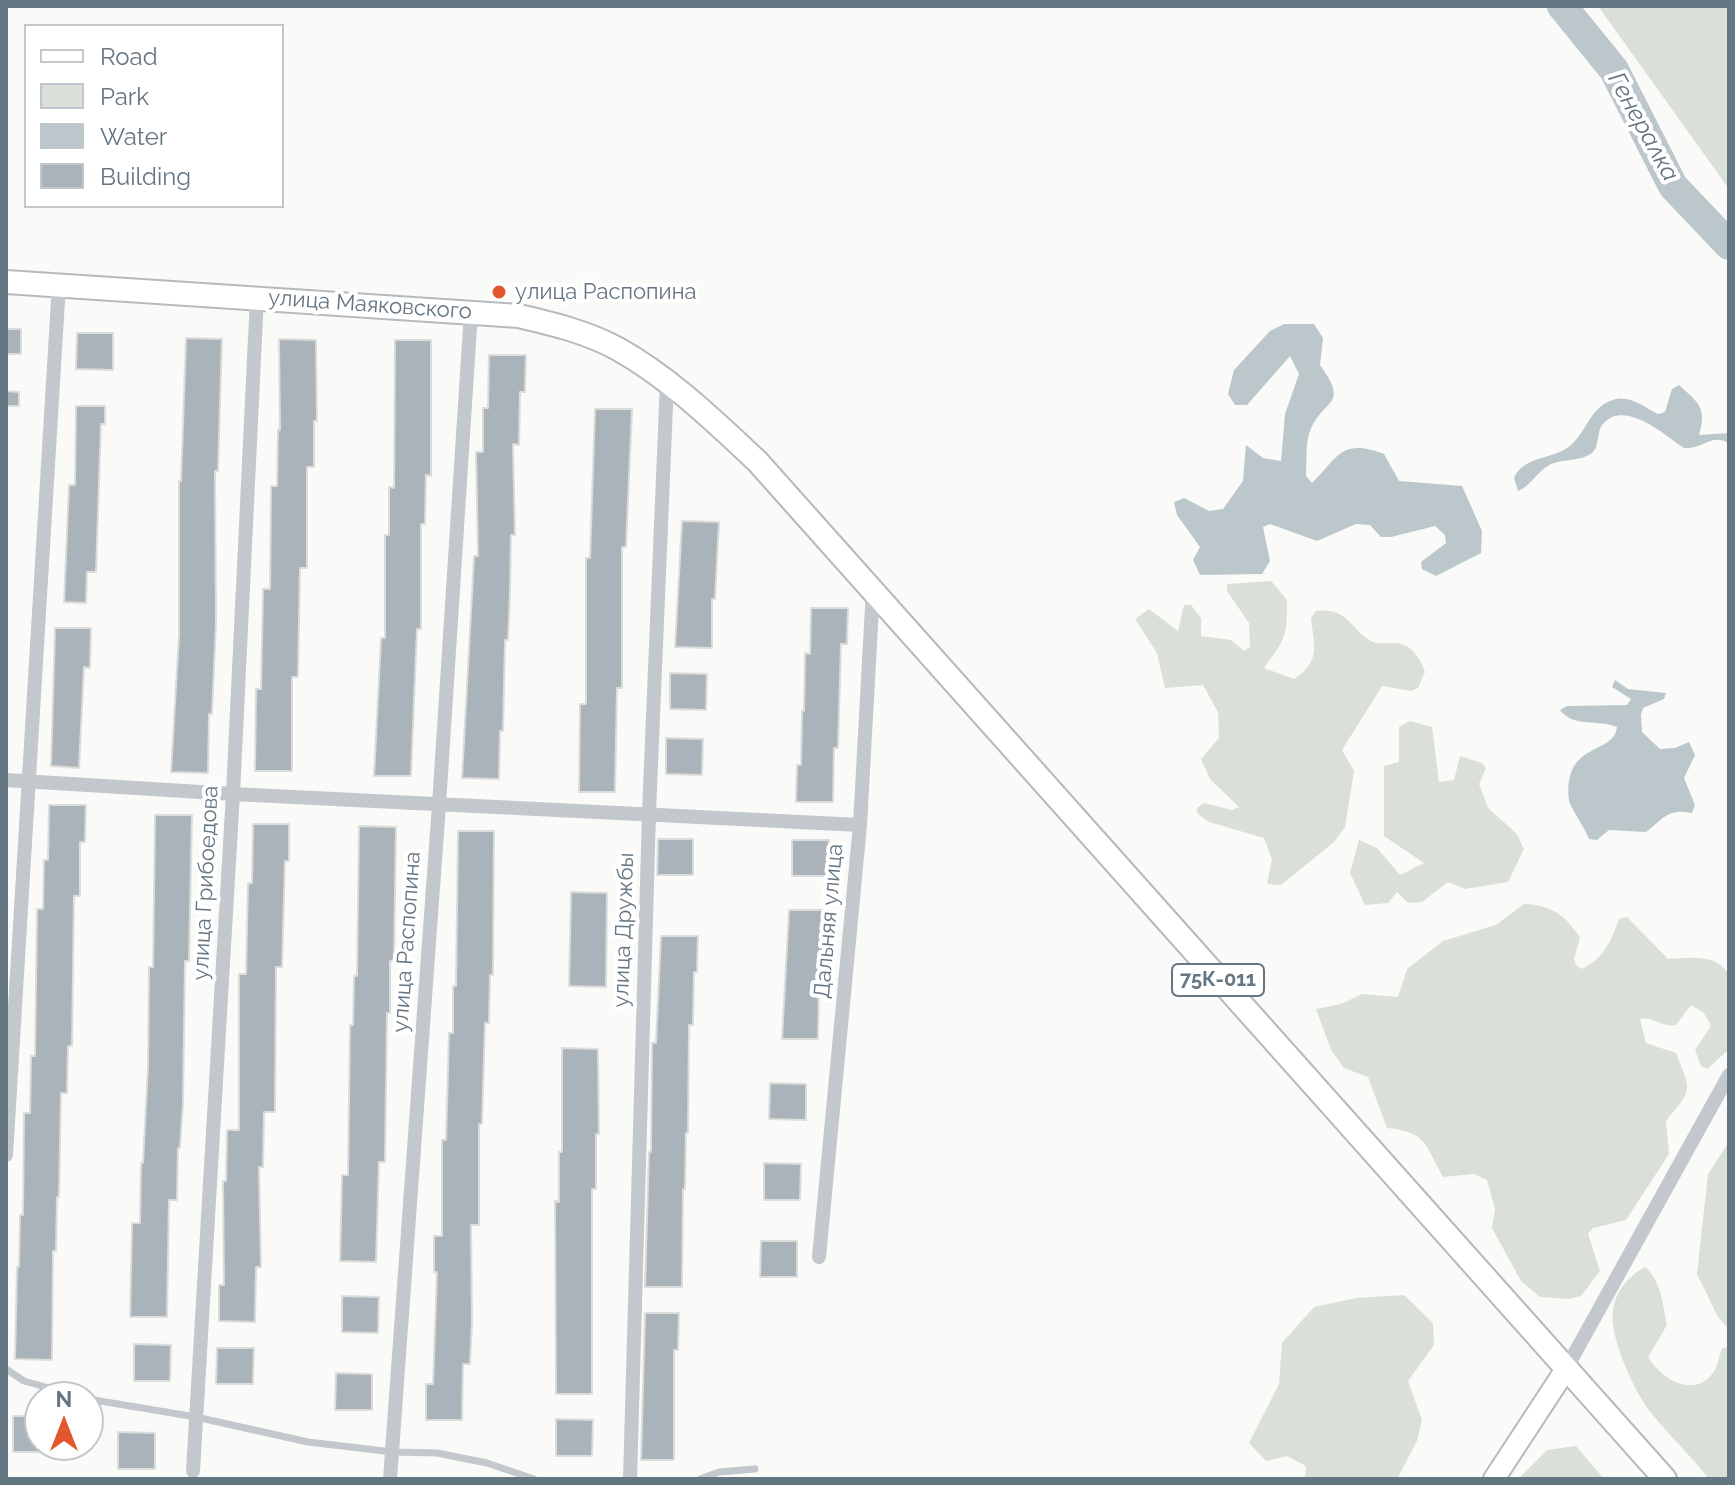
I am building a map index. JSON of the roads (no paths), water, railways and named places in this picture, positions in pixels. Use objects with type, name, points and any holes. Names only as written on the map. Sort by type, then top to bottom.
[{"type":"main road","name":"улица Маяковского","points":[[6,282],[471,312],[519,316],[569,328],[617,349],[667,382],[757,461],[873,588]]},
{"type":"main road","name":"75К-011","points":[[873,588],[1665,1479]]},
{"type":"street","points":[[6,1155],[59,284]]},
{"type":"street","name":"улица Грибоедова","points":[[193,1471],[233,794],[257,297]]},
{"type":"street","name":"улица Распопина","points":[[390,1479],[471,312]]},
{"type":"street","name":"улица Дружбы","points":[[630,1479],[649,813],[667,382]]},
{"type":"street","name":"Дальняя улица","points":[[819,1257],[860,825],[873,588]]},
{"type":"street","points":[[6,780],[860,825]]},
{"type":"street","points":[[1494,1479],[1566,1369],[1729,1075]]},
{"type":"lane","points":[[6,1369],[24,1381]]},
{"type":"lane","points":[[104,1402],[196,1417],[308,1442],[393,1452],[437,1453],[487,1463],[534,1479]]},
{"type":"lane","points":[[700,1479],[719,1472],[755,1469]]},
{"type":"water","points":[[1284,324],[1314,324],[1323,338],[1320,365],[1333,388],[1332,401],[1316,420],[1308,436],[1306,476],[1312,483],[1335,458],[1349,449],[1358,448],[1384,454],[1399,481],[1462,486],[1482,531],[1481,553],[1436,576],[1422,569],[1421,562],[1446,543],[1445,535],[1435,526],[1381,537],[1370,525],[1356,524],[1317,541],[1270,524],[1263,527],[1270,561],[1262,574],[1200,575],[1193,560],[1200,547],[1177,515],[1174,502],[1184,498],[1209,511],[1223,509],[1243,481],[1246,445],[1263,458],[1281,461],[1285,414],[1299,374],[1290,356],[1247,405],[1235,405],[1228,394],[1234,370],[1270,331]]},
{"type":"water","points":[[1679,385],[1700,407],[1699,435],[1729,433],[1729,443],[1717,440],[1684,448],[1633,417],[1612,417],[1601,427],[1592,453],[1551,464],[1518,491],[1514,478],[1519,471],[1532,461],[1571,445],[1605,403],[1625,399],[1658,414],[1665,412],[1672,389]]},
{"type":"water","points":[[1615,680],[1628,689],[1666,693],[1664,699],[1643,708],[1642,732],[1660,749],[1675,748],[1689,742],[1695,755],[1684,778],[1695,805],[1692,813],[1672,813],[1646,832],[1609,830],[1597,840],[1589,839],[1570,803],[1569,781],[1581,758],[1614,736],[1617,727],[1572,719],[1560,710],[1567,706],[1627,705],[1631,699],[1612,687]]},
{"type":"waterway","name":"Генералка","points":[[1562,6],[1614,70],[1673,186],[1729,245]]},
{"type":"place","name":"улица Распопина","points":[[499,292]]}]
